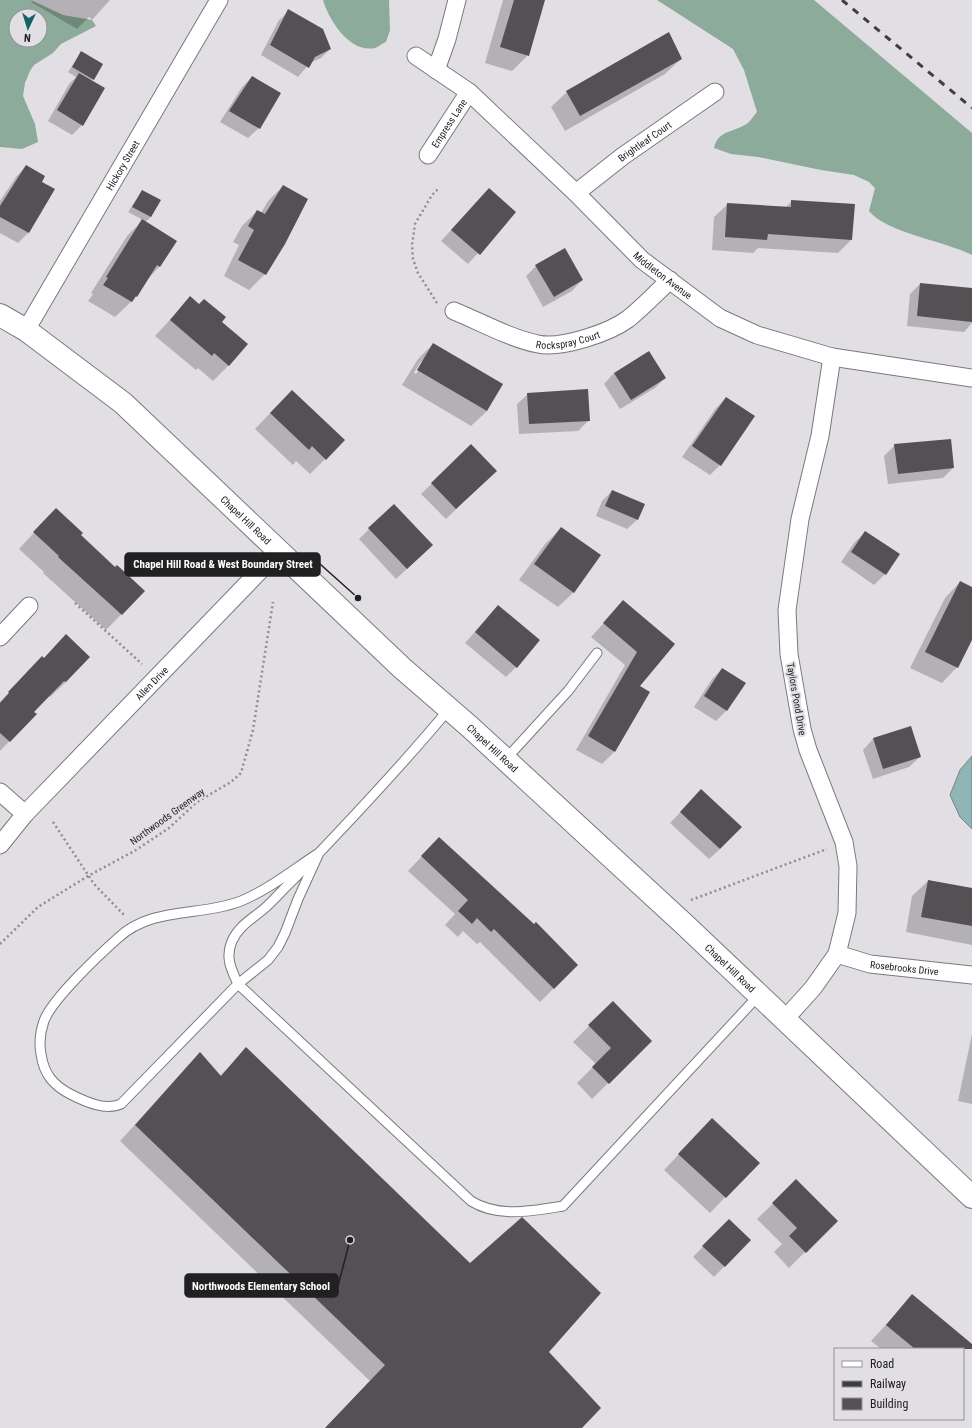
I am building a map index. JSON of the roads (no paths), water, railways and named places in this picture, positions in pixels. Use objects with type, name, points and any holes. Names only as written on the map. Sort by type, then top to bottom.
[{"type":"main road","name":"Chapel Hill Road","points":[[0,315],[26,330],[122,403],[402,668],[505,760],[785,1019],[972,1197]]},
{"type":"street","name":"Hickory Street","points":[[26,330],[219,0]]},
{"type":"street","points":[[436,70],[447,39],[457,0]]},
{"type":"street","name":"Middleton Avenue","points":[[416,56],[470,92],[576,193],[642,260],[720,318],[744,330],[792,347],[832,357],[972,378]]},
{"type":"street","name":"Empress Lane","points":[[428,155],[470,92]]},
{"type":"street","name":"Brightleaf Court","points":[[576,193],[623,156],[715,92]]},
{"type":"street","name":"Rockspray Court","points":[[454,311],[523,340],[540,344],[558,345],[593,334],[627,319],[670,280]]},
{"type":"street","name":"Taylors Pond Drive","points":[[785,1019],[813,988],[837,954],[847,913],[848,866],[844,842],[808,750],[802,729],[789,654],[787,610],[800,519],[820,436],[832,357]]},
{"type":"street","name":"Allen Drive","points":[[0,844],[25,814],[278,552]]},
{"type":"street","points":[[0,637],[29,606]]},
{"type":"street","points":[[0,792],[25,814]]},
{"type":"street","name":"Rosebrooks Drive","points":[[837,954],[870,964],[972,975]]},
{"type":"lane","points":[[505,760],[563,696],[597,653]]},
{"type":"lane","points":[[449,709],[423,740],[319,853],[266,907],[238,931],[232,941],[229,954],[229,965],[238,984],[470,1201],[480,1207],[492,1210],[518,1212],[563,1206],[759,995]]},
{"type":"lane","points":[[319,853],[278,947],[258,970],[238,984],[121,1104],[116,1107],[110,1107],[84,1100],[59,1088],[49,1079],[42,1064],[40,1036],[44,1021],[50,1009],[64,992],[119,937],[135,925],[151,918],[207,910],[241,900],[256,893],[319,853]]},
{"type":"water","points":[[972,756],[972,829],[960,817],[950,795],[960,770]]},
{"type":"railway","points":[[842,0],[972,108]]},
{"type":"place","name":"Chapel Hill Road & West Boundary Street","points":[[358,598]]},
{"type":"place","name":"Northwoods Elementary School","points":[[350,1240]]}]
